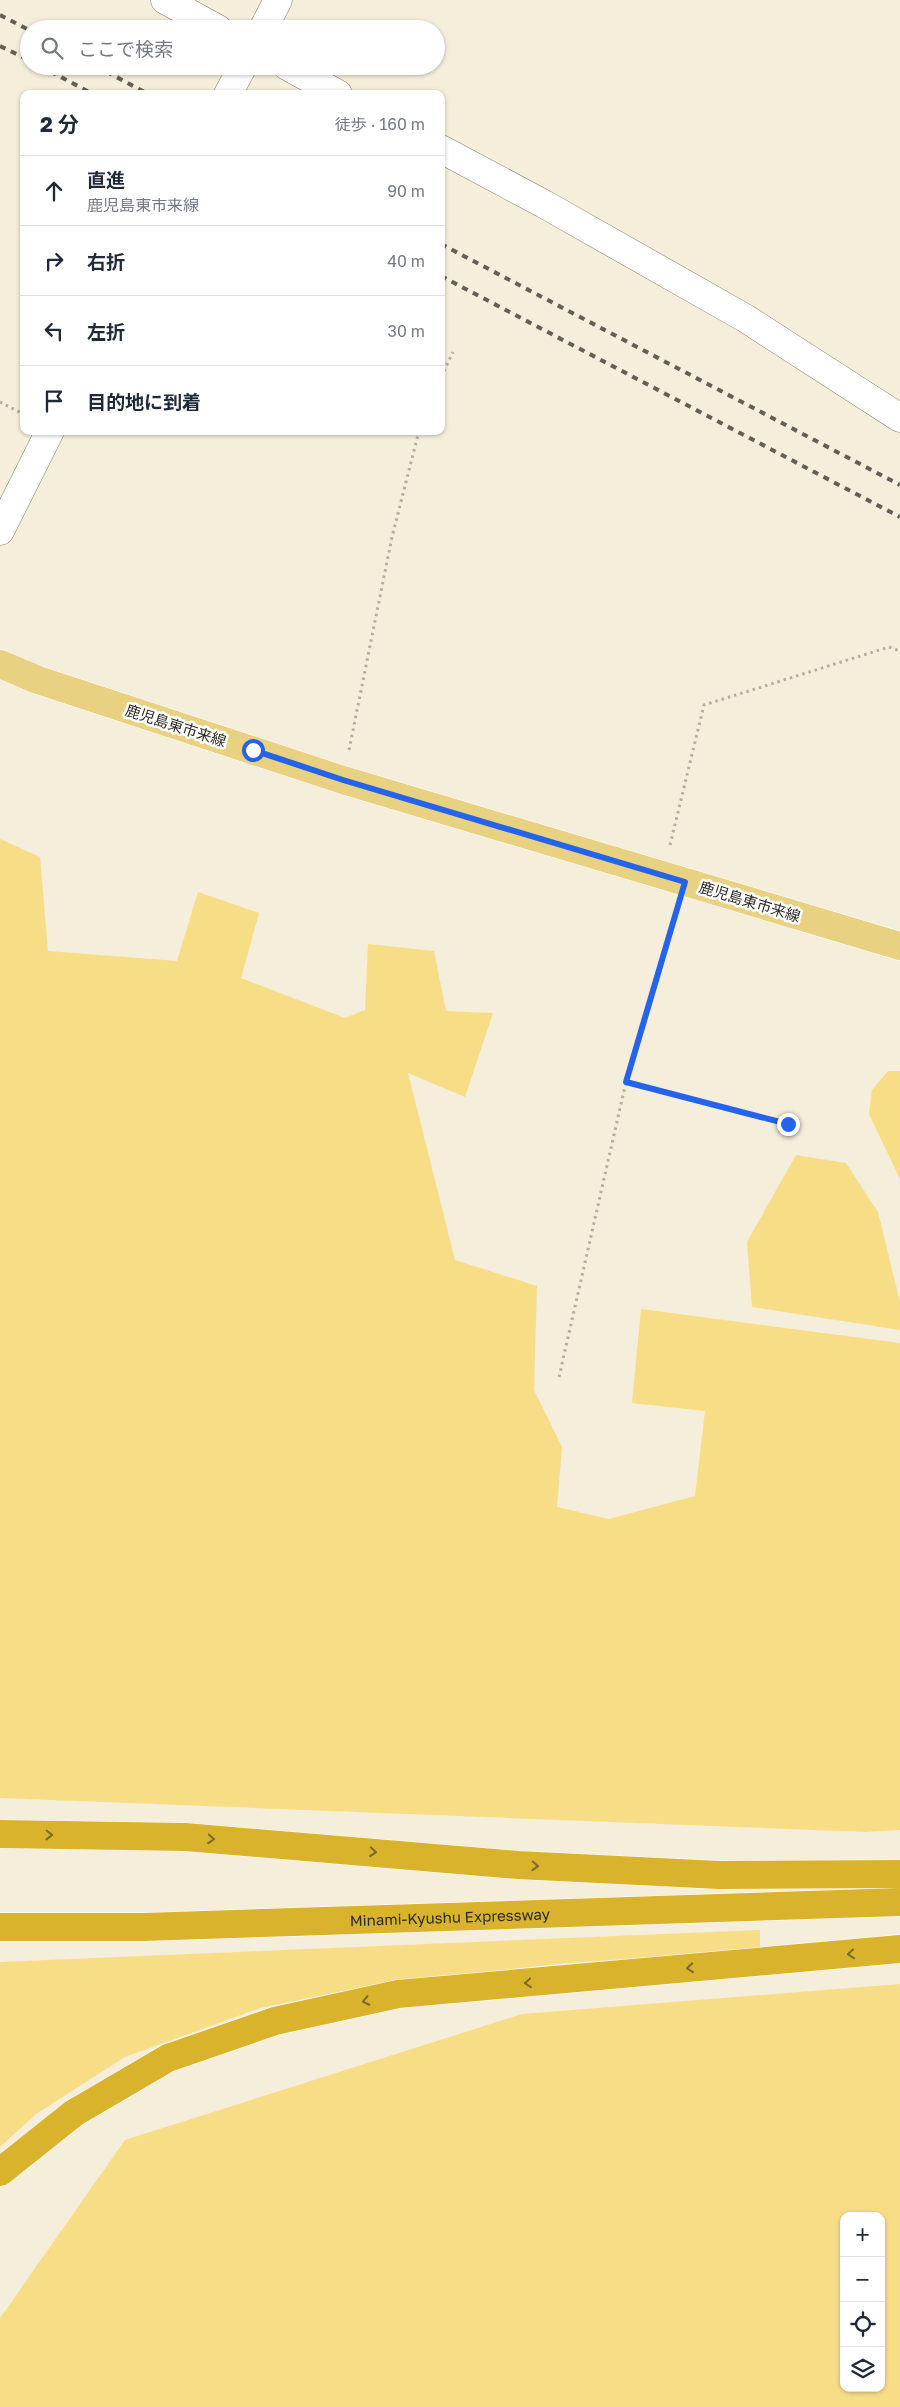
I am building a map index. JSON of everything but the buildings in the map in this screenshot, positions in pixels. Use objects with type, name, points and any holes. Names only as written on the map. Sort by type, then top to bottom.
[{"type":"highway","points":[[0,1834],[185,1837],[518,1865],[719,1875],[900,1874]]},
{"type":"highway","name":"Minami-Kyushu Expressway","points":[[0,1927],[144,1927],[900,1902]]},
{"type":"highway","points":[[0,2172],[74,2113],[168,2058],[275,2021],[398,1994],[900,1950]]},
{"type":"main road","name":"鹿児島東市来線","points":[[0,664],[38,680],[343,780],[900,946]]},
{"type":"street","points":[[165,0],[202,20]]},
{"type":"street","points":[[268,20],[278,0]]},
{"type":"street","points":[[230,90],[238,75]]},
{"type":"street","points":[[303,75],[331,90]]},
{"type":"street","points":[[445,151],[544,204],[745,318],[900,418]]},
{"type":"street","points":[[0,531],[48,435]]},
{"type":"path","points":[[445,369],[453,352]]},
{"type":"path","points":[[0,402],[20,413]]},
{"type":"path","points":[[343,780],[392,537],[419,435]]},
{"type":"path","points":[[559,1378],[674,878],[704,705],[889,646],[900,651]]},
{"type":"path","points":[[626,1082],[788,1124]]},
{"type":"shaded area","points":[[0,839],[40,857],[48,951],[177,961],[198,892],[259,913],[241,978],[345,1018],[365,1010],[368,944],[434,951],[446,1011],[493,1013],[465,1097],[408,1073],[455,1260],[537,1286],[534,1390],[562,1447],[557,1507],[609,1519],[695,1496],[705,1411],[632,1403],[641,1309],[900,1343],[900,1830],[865,1832],[0,1798]]},
{"type":"shaded area","points":[[888,1071],[900,1071],[900,1179],[869,1114],[872,1090]]},
{"type":"shaded area","points":[[796,1155],[846,1163],[878,1212],[900,1302],[900,1330],[752,1307],[747,1242]]},
{"type":"shaded area","points":[[760,1930],[760,1949],[557,1964],[377,1984],[260,2008],[125,2057],[36,2114],[0,2147],[0,1962]]},
{"type":"shaded area","points":[[900,1984],[900,2407],[0,2407],[0,2318],[125,2140],[522,2014]]},
{"type":"railway","points":[[0,15],[20,25]]},
{"type":"railway","points":[[0,46],[20,56]]},
{"type":"railway","points":[[57,75],[85,90]]},
{"type":"railway","points":[[113,75],[141,90]]},
{"type":"railway","points":[[445,246],[900,485]]},
{"type":"railway","points":[[445,278],[900,517]]},
{"type":"route","points":[[253,750],[343,780],[685,882],[626,1082],[788,1124]]}]
